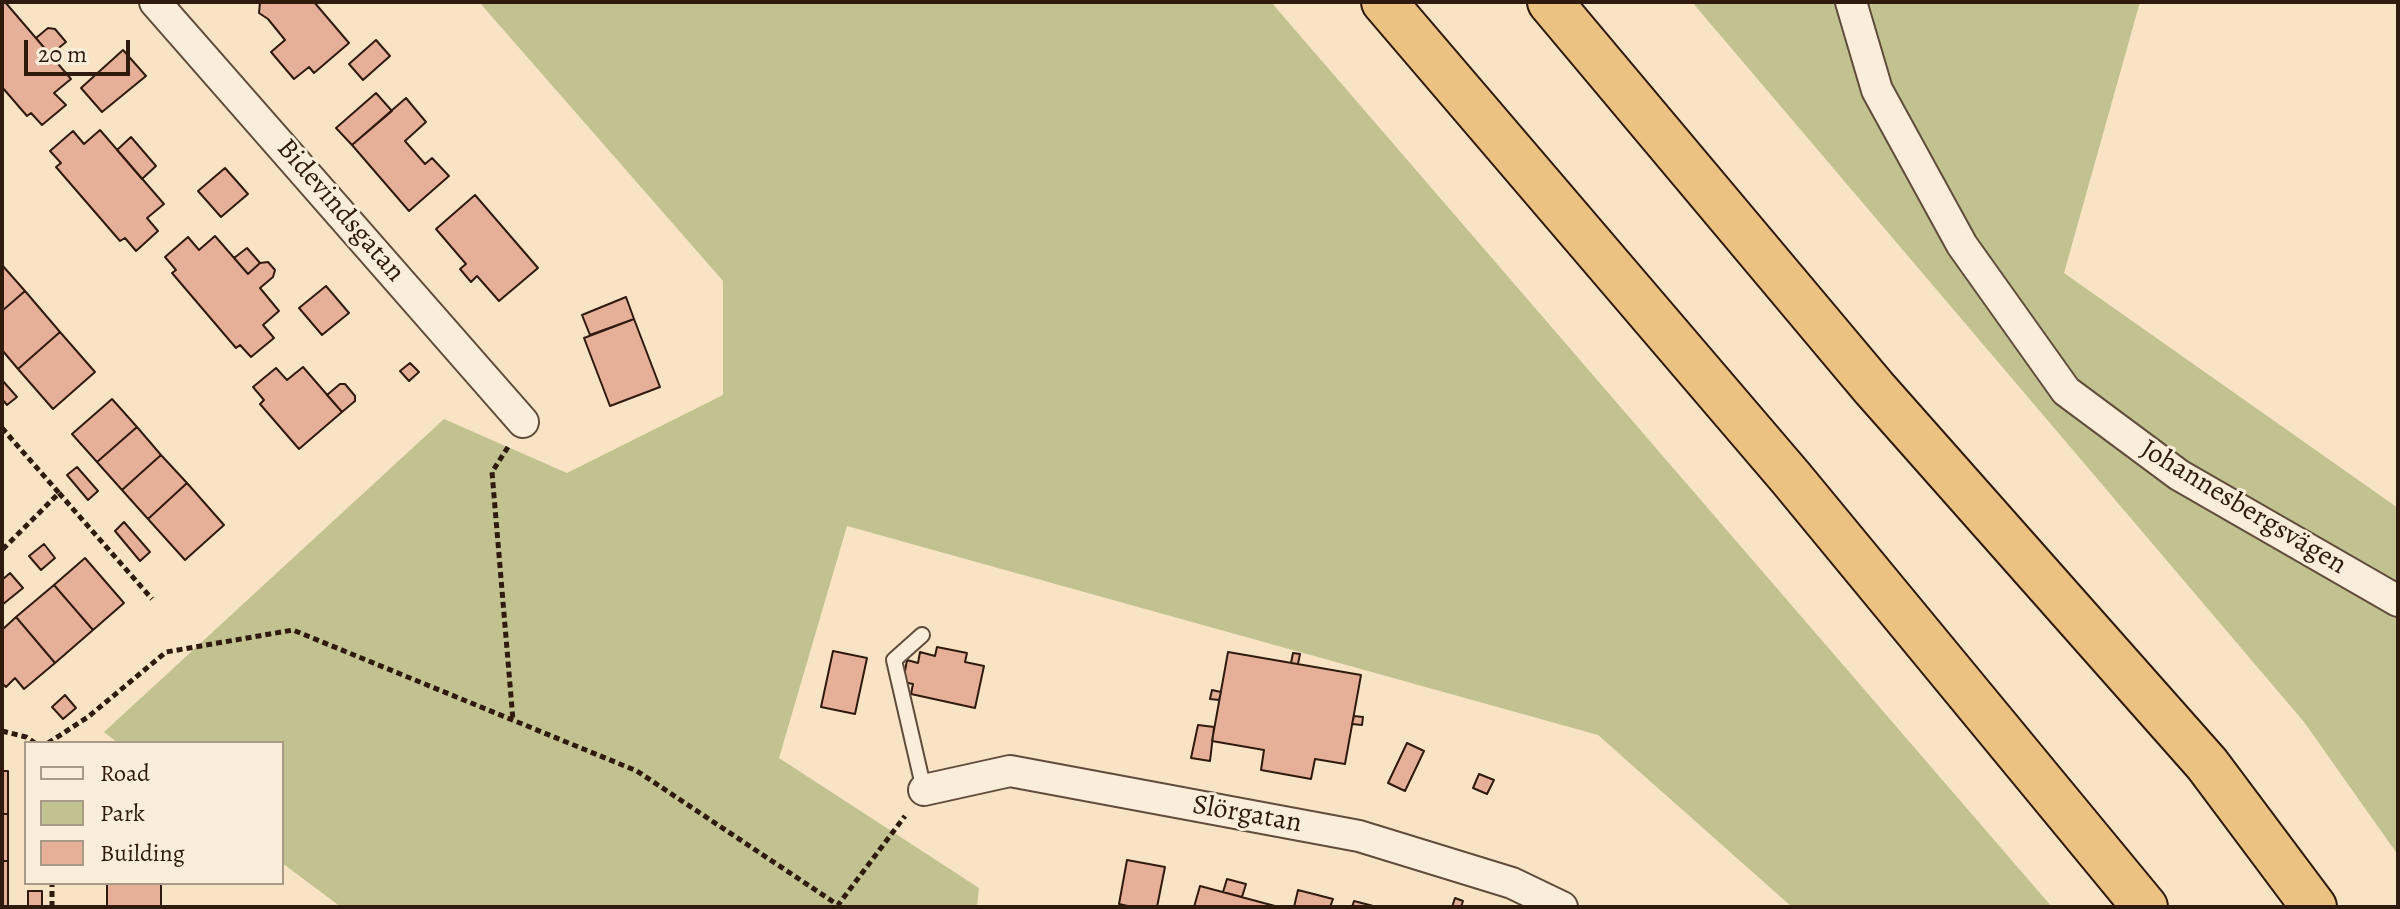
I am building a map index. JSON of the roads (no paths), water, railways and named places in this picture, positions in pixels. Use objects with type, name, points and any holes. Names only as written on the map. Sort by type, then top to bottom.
[{"type":"highway","points":[[1384,2],[1791,478],[2145,907]]},
{"type":"highway","points":[[1550,2],[1874,388],[2207,764],[2314,907]]},
{"type":"street","name":"Bidevindsgatan","points":[[155,2],[523,422]]},
{"type":"street","name":"Johannesbergsvägen","points":[[1851,2],[1877,90],[1955,232],[2066,391],[2179,475],[2398,601]]},
{"type":"street","name":"Slörgatan","points":[[924,790],[1010,771],[1359,836],[1512,883],[1562,907]]},
{"type":"lane","points":[[922,635],[894,660],[924,790]]}]
